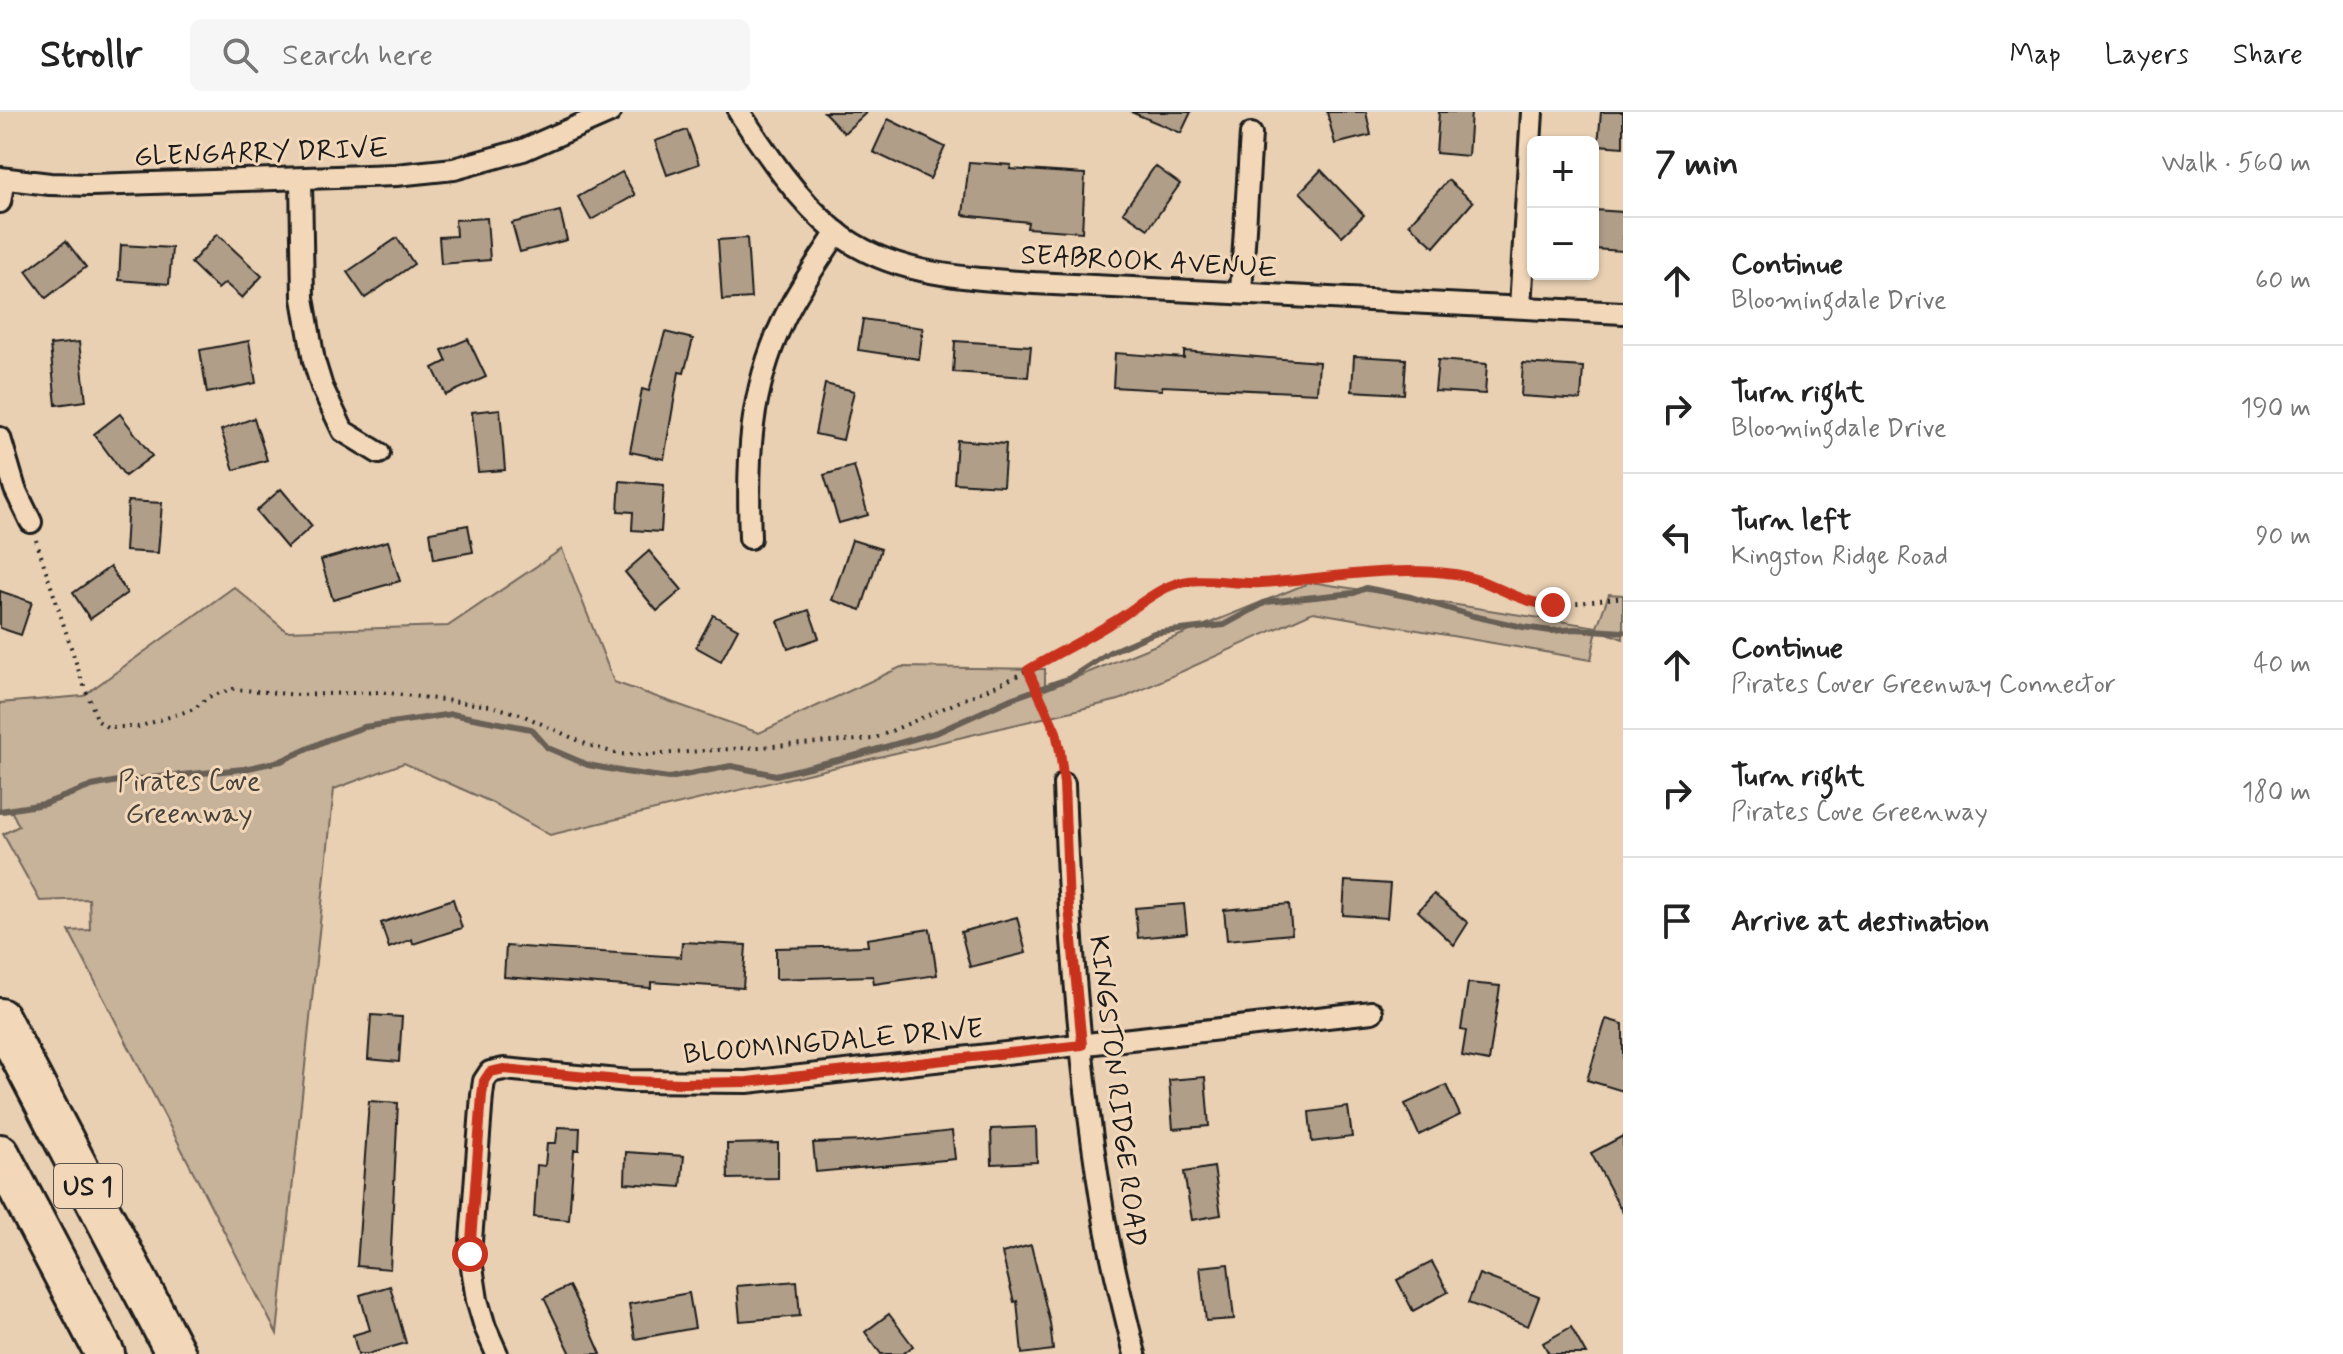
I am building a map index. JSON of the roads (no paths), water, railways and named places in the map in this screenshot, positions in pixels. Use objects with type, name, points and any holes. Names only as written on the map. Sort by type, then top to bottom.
[{"type":"highway","name":"US 1","points":[[0,1018],[176,1354]]},
{"type":"highway","name":"US 1","points":[[0,1154],[105,1354]]},
{"type":"street","name":"GLENGARRY DRIVE","points":[[2,179],[92,185],[426,173],[477,164],[523,150],[610,112]]},
{"type":"street","name":"SEABROOK AVENUE","points":[[739,112],[773,163],[837,232],[874,253],[905,265],[943,274],[1057,284],[1623,313]]},
{"type":"street","points":[[1520,307],[1532,112]]},
{"type":"street","points":[[1241,292],[1251,134]]},
{"type":"street","points":[[0,202],[2,179]]},
{"type":"street","points":[[301,179],[303,298],[314,361],[322,387],[343,431],[379,453]]},
{"type":"street","points":[[750,538],[747,473],[750,437],[765,368],[784,318],[837,232]]},
{"type":"street","points":[[0,438],[15,489],[31,522]]},
{"type":"street","name":"KINGSTON RIDGE ROAD","points":[[1064,784],[1069,908],[1082,1045],[1104,1220],[1135,1354]]},
{"type":"street","name":"BLOOMINGDALE DRIVE","points":[[497,1354],[477,1300],[470,1254],[482,1095],[484,1081],[490,1072],[504,1069],[682,1083],[747,1082],[1372,1012]]},
{"type":"waterway","points":[[0,811],[44,804],[92,786],[118,781],[244,769],[281,761],[364,727],[452,714],[531,729],[548,748],[588,765],[625,772],[669,778],[731,766],[776,775],[938,732],[1013,698],[1070,678],[1110,652],[1154,633],[1224,625],[1266,602],[1354,593],[1366,588],[1523,627],[1551,631],[1623,632]]},
{"type":"park label","name":"Pirates Cove Greenway","points":[[189,796]]}]
